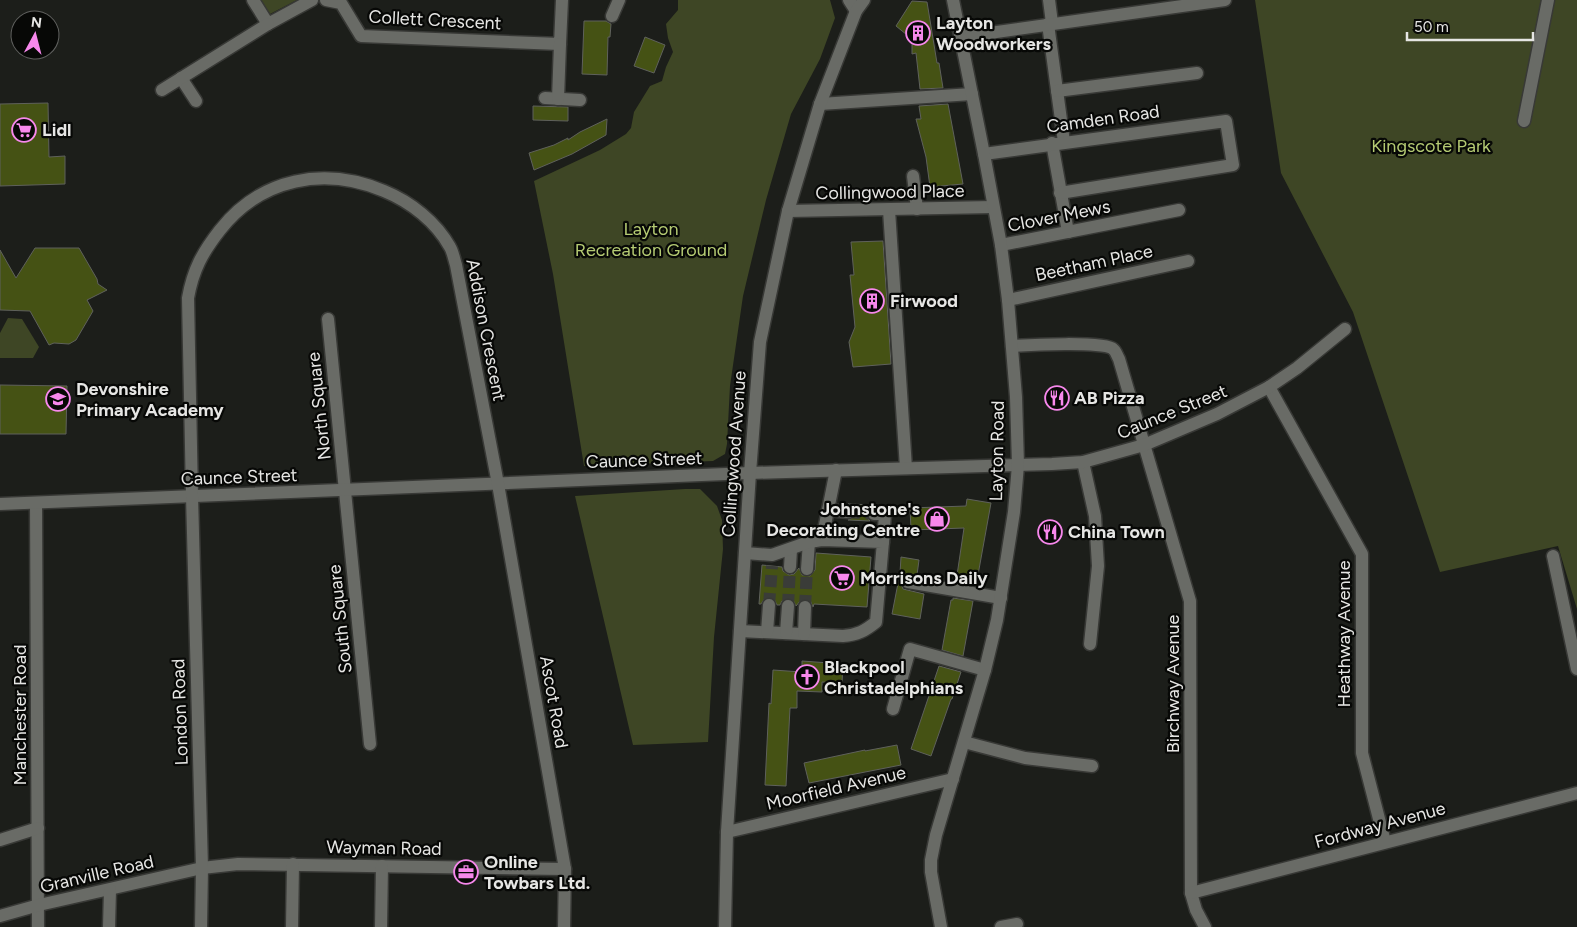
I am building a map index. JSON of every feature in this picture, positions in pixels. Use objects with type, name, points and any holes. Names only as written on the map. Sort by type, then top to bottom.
[{"type":"street","points":[[253,0],[268,24]]},
{"type":"street","points":[[162,90],[268,24],[312,0]]},
{"type":"street","name":"Collett Crescent","points":[[326,0],[341,3],[361,36],[560,44]]},
{"type":"street","points":[[562,0],[560,44],[551,98],[580,100]]},
{"type":"street","points":[[849,0],[856,11]]},
{"type":"street","name":"Collingwood Avenue","points":[[725,927],[727,832],[760,342],[788,211],[820,104],[856,11],[864,0]]},
{"type":"street","name":"Layton Road","points":[[941,927],[932,882],[931,860],[936,834],[998,620],[1014,512],[1018,465],[1016,397],[1008,300],[1001,246],[953,0]]},
{"type":"street","points":[[1049,0],[1057,91],[1060,193],[1068,232]]},
{"type":"street","points":[[961,37],[1224,0]]},
{"type":"street","points":[[1524,121],[1548,0]]},
{"type":"street","points":[[1057,91],[1197,73]]},
{"type":"street","points":[[181,78],[196,101]]},
{"type":"street","points":[[820,104],[972,94]]},
{"type":"street","name":"Camden Road","points":[[984,154],[1226,121],[1233,165],[1060,193]]},
{"type":"street","points":[[913,176],[917,209]]},
{"type":"street","name":"Addison Crescent","points":[[192,496],[188,298],[192,279],[201,258],[212,240],[239,209],[254,198],[272,188],[294,181],[335,178],[356,182],[395,196],[413,206],[440,232],[451,248],[456,265],[498,484]]},
{"type":"street","name":"Collingwood Place","points":[[788,211],[993,207]]},
{"type":"street","points":[[889,210],[906,468]]},
{"type":"street","name":"Clover Mews","points":[[1001,246],[1179,210]]},
{"type":"street","name":"Beetham Place","points":[[1008,300],[1188,261]]},
{"type":"street","name":"North Square","points":[[328,318],[345,490]]},
{"type":"street","name":"Caunce Street","points":[[0,504],[750,473],[1083,462],[1144,445],[1186,429],[1217,414],[1270,387],[1345,329]]},
{"type":"street","name":"Birchway Avenue","points":[[1012,346],[1094,344],[1108,346],[1113,349],[1119,359],[1190,602],[1191,893],[1196,910],[1205,927]]},
{"type":"street","name":"Heathway Avenue","points":[[1270,387],[1362,554],[1362,753],[1385,842]]},
{"type":"street","points":[[1083,462],[1095,516],[1098,566],[1090,644]]},
{"type":"street","points":[[807,568],[815,541],[828,510],[836,470]]},
{"type":"street","name":"Ascot Road","points":[[498,484],[565,869],[564,927]]},
{"type":"street","name":"South Square","points":[[345,490],[370,744]]},
{"type":"street","name":"London Road","points":[[192,496],[202,868],[201,927]]},
{"type":"street","name":"Manchester Road","points":[[36,503],[38,927]]},
{"type":"street","points":[[828,510],[848,512]]},
{"type":"street","points":[[740,631],[852,636],[863,632],[876,622],[885,514],[874,514]]},
{"type":"street","points":[[745,553],[772,561],[791,550],[815,541],[883,542]]},
{"type":"street","points":[[790,567],[791,550]]},
{"type":"street","points":[[1553,556],[1573,629],[1577,669]]},
{"type":"street","points":[[908,582],[1001,598]]},
{"type":"street","points":[[767,632],[769,605]]},
{"type":"street","points":[[786,633],[788,606]]},
{"type":"street","points":[[804,634],[805,607]]},
{"type":"street","points":[[893,709],[910,649],[985,670]]},
{"type":"street","points":[[964,742],[1025,758],[1092,766]]},
{"type":"street","name":"Moorfield Avenue","points":[[727,832],[953,779]]},
{"type":"street","name":"Fordway Avenue","points":[[1191,893],[1577,793]]},
{"type":"street","points":[[0,840],[38,828]]},
{"type":"street","name":"Wayman Road","points":[[202,868],[238,864],[293,864],[565,869]]},
{"type":"street","points":[[292,927],[293,864]]},
{"type":"street","points":[[381,927],[382,866]]},
{"type":"street","name":"Granville Road","points":[[0,916],[39,905],[202,868]]},
{"type":"street","points":[[109,927],[110,890]]},
{"type":"street","points":[[1001,927],[1017,924]]},
{"type":"green space","points":[[261,0],[297,0],[270,14]]},
{"type":"green space","name":"Layton Recreation Ground","points":[[678,0],[830,0],[835,18],[820,59],[791,114],[766,200],[743,296],[730,386],[725,454],[713,461],[584,466],[553,274],[534,181],[600,150],[626,134],[631,128],[634,112],[650,86],[662,81],[673,52],[666,24],[678,10]]},
{"type":"green space","name":"Kingscote Park","points":[[1255,0],[1577,0],[1577,609],[1558,546],[1440,572],[1353,312],[1281,173]]},
{"type":"green space","points":[[8,318],[22,319],[39,347],[33,358],[0,358],[0,333]]},
{"type":"green space","points":[[700,489],[717,506],[722,520],[723,549],[714,637],[708,742],[633,745],[575,496]]},
{"type":"building","name":"Layton Woodworkers","points":[[912,1],[927,2],[943,88],[920,89],[916,53],[912,54],[912,39],[896,26]]},
{"type":"building","points":[[584,21],[606,21],[611,24],[610,37],[608,37],[607,75],[582,74]]},
{"type":"building","points":[[645,37],[665,45],[654,73],[634,66]]},
{"type":"building","name":"Lidl","points":[[48,103],[49,157],[65,156],[65,184],[0,186],[0,104]]},
{"type":"building","points":[[948,104],[963,184],[930,187],[926,157],[916,119],[921,119],[919,106]]},
{"type":"building","points":[[533,106],[568,107],[568,121],[533,120]]},
{"type":"building","points":[[607,119],[606,135],[572,154],[534,170],[529,153],[554,145],[568,138],[568,140]]},
{"type":"building","name":"Firwood","points":[[883,241],[891,364],[853,367],[849,342],[855,327],[850,275],[854,275],[851,242]]},
{"type":"building","points":[[35,248],[79,248],[98,284],[107,290],[87,300],[93,311],[76,340],[69,344],[54,343],[49,345],[30,311],[0,310],[0,250],[16,278]]},
{"type":"building","points":[[0,385],[67,386],[66,434],[0,434]]},
{"type":"building","points":[[967,499],[991,503],[976,586],[956,582],[964,528],[911,530],[910,508],[966,506]]},
{"type":"building","points":[[848,504],[875,505],[870,507],[866,514],[870,521],[848,520],[854,517],[856,512],[853,506]]},
{"type":"building","points":[[816,553],[871,557],[867,607],[814,604],[813,607],[810,600],[805,599],[801,600],[796,606],[793,600],[788,598],[782,601],[780,605],[777,605],[774,599],[769,597],[759,604],[762,565],[782,567],[783,571],[789,575],[794,574],[799,568],[802,575],[810,576],[815,570]]},
{"type":"building","points":[[901,557],[919,560],[917,575],[906,574],[901,577],[900,581],[903,589],[924,594],[920,619],[892,614],[900,573]]},
{"type":"building","points":[[953,598],[973,601],[963,656],[942,650],[951,600]]},
{"type":"building","points":[[802,661],[843,664],[842,683],[822,682],[822,692],[797,691],[797,708],[790,708],[786,786],[765,785],[769,703],[771,704],[773,670],[802,672]]},
{"type":"building","points":[[939,666],[961,672],[931,756],[911,749]]},
{"type":"building","points":[[897,745],[901,765],[809,783],[804,763]]},
{"type":"tunnel","points":[[848,512],[874,514]]},
{"type":"tunnel","points":[[769,605],[772,566]]},
{"type":"tunnel","points":[[788,606],[790,567]]},
{"type":"tunnel","points":[[805,607],[807,569]]},
{"type":"place","name":"Layton Woodworkers","points":[[918,33]]},
{"type":"place","name":"Lidl","points":[[24,130]]},
{"type":"place","name":"Firwood","points":[[872,301]]},
{"type":"place","name":"AB Pizza","points":[[1057,398]]},
{"type":"place","name":"Devonshire Primary Academy","points":[[58,399]]},
{"type":"place","name":"Johnstone's Decorating Centre","points":[[937,519]]},
{"type":"place","name":"China Town","points":[[1050,532]]},
{"type":"place","name":"Morrisons Daily","points":[[842,578]]},
{"type":"place","name":"Blackpool Christadelphians","points":[[807,677]]},
{"type":"place","name":"Online Towbars Ltd.","points":[[466,872]]}]
